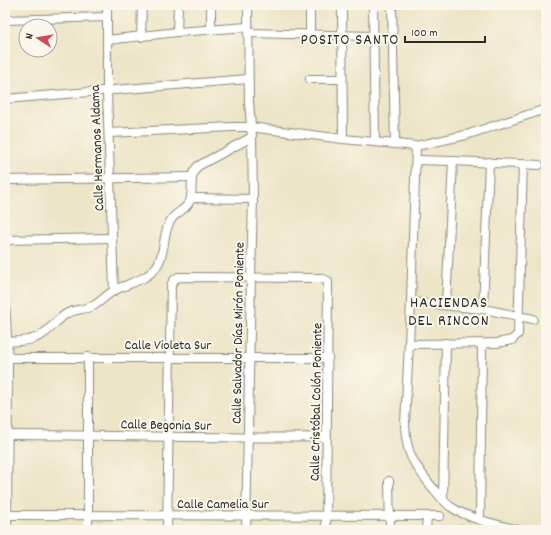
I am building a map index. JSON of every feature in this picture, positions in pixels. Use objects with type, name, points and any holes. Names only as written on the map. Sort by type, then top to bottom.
[{"type":"street","name":"Calle Hermanos Aldama","points":[[107,5],[110,179],[114,291]]},
{"type":"street","points":[[141,36],[142,5]]},
{"type":"street","points":[[177,32],[178,5]]},
{"type":"street","points":[[211,5],[211,30]]},
{"type":"street","name":"Calle Salvador Días Mirón Poniente","points":[[246,530],[247,438],[254,199],[248,79],[248,5]]},
{"type":"street","points":[[310,5],[310,35]]},
{"type":"street","points":[[342,5],[343,139]]},
{"type":"street","points":[[374,5],[373,36],[375,142]]},
{"type":"street","points":[[392,5],[395,144]]},
{"type":"street","points":[[5,20],[107,17]]},
{"type":"street","points":[[107,40],[177,32],[211,30],[248,30],[310,35],[373,36]]},
{"type":"street","points":[[5,99],[108,92],[248,79]]},
{"type":"street","points":[[310,79],[342,79]]},
{"type":"street","points":[[109,133],[250,127],[343,139],[416,146],[466,135],[546,109]]},
{"type":"street","points":[[6,342],[26,341],[36,338],[47,331],[68,313],[92,306],[103,300],[114,291],[144,278],[155,270],[162,254],[168,224],[172,218],[187,207],[191,198],[192,177],[198,166],[252,137]]},
{"type":"street","points":[[416,146],[405,439],[408,453],[415,466],[450,507],[459,512],[519,530]]},
{"type":"street","points":[[416,160],[539,165]]},
{"type":"street","points":[[446,305],[453,161]]},
{"type":"street","points":[[483,309],[489,162]]},
{"type":"street","points":[[409,344],[482,344],[508,342],[515,338],[519,328],[523,164]]},
{"type":"street","points":[[5,180],[192,177]]},
{"type":"street","points":[[191,198],[254,199]]},
{"type":"street","points":[[5,240],[112,238]]},
{"type":"street","points":[[167,530],[171,286],[174,280],[178,277],[251,278]]},
{"type":"street","name":"Calle Cristóbal Colón Poniente","points":[[251,278],[321,278],[327,280],[329,284],[326,530]]},
{"type":"street","points":[[5,300],[8,358],[6,436],[7,530]]},
{"type":"street","points":[[411,302],[483,309],[533,319]]},
{"type":"street","points":[[443,499],[446,343]]},
{"type":"street","points":[[480,519],[482,344]]},
{"type":"street","points":[[88,357],[88,530]]},
{"type":"street","name":"Calle Violeta Sur","points":[[8,358],[328,358]]},
{"type":"street","name":"Calle Begonia Sur","points":[[6,436],[169,436],[247,438],[326,437]]},
{"type":"street","points":[[390,481],[390,530]]},
{"type":"street","name":"Calle Camelia Sur","points":[[6,516],[440,516]]},
{"type":"street","points":[[426,530],[427,516]]},
{"type":"district","name":"POSITO SANTO","points":[[350,38]]},
{"type":"district","name":"HACIENDAS DEL RINCON","points":[[449,310]]}]
